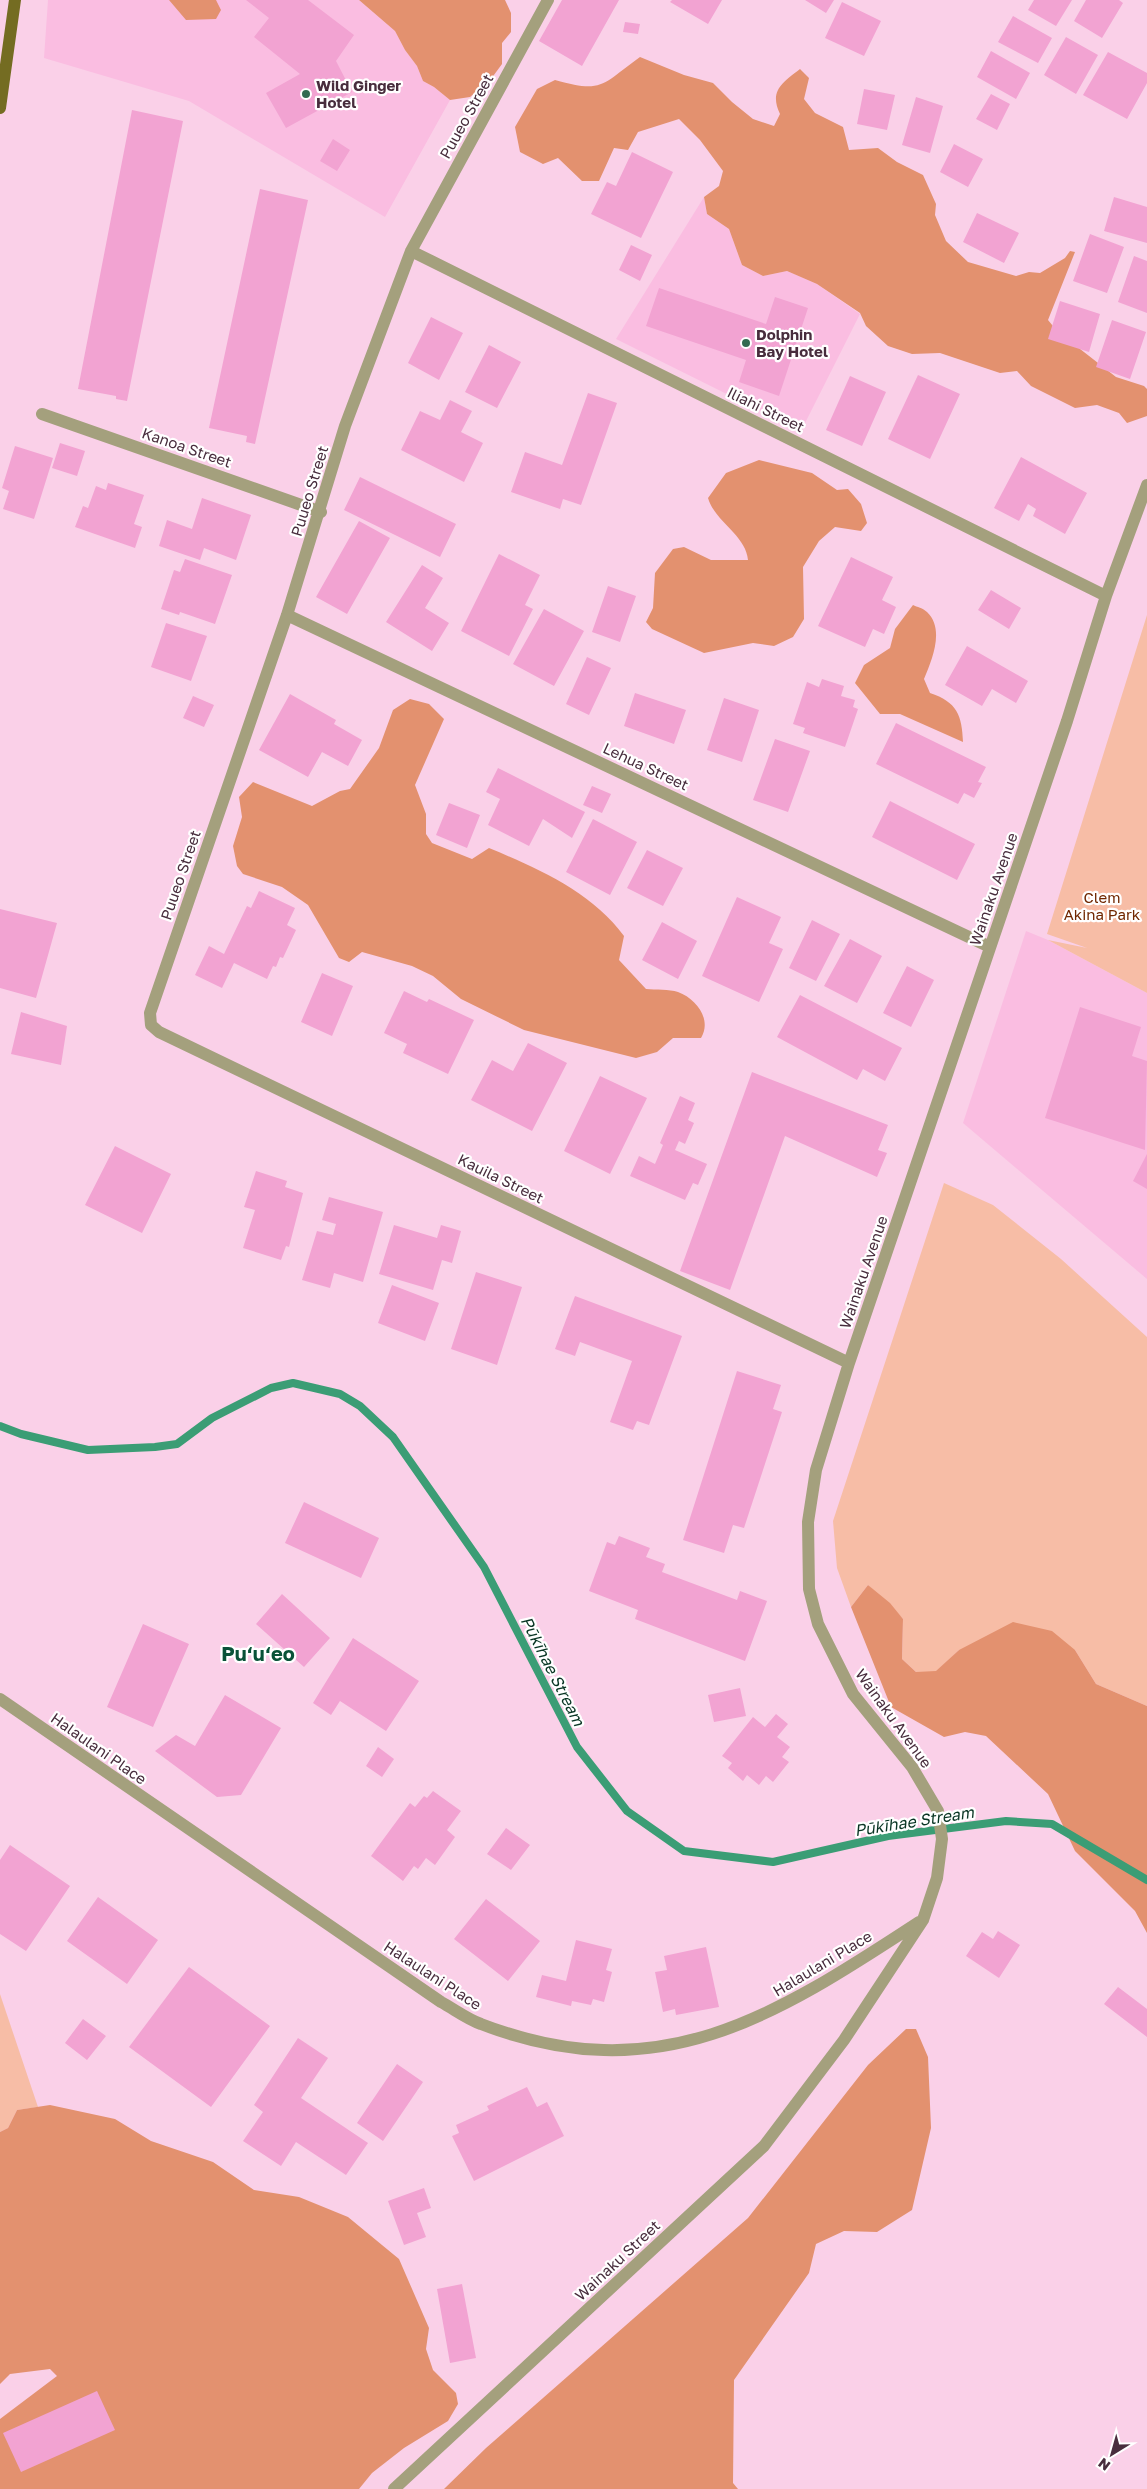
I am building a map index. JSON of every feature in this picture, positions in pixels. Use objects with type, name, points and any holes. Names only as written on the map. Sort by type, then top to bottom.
[{"type":"main road","points":[[0,108],[15,0]]},
{"type":"street","name":"Puueo Street","points":[[150,1013],[287,615],[346,426],[411,251],[548,0]]},
{"type":"street","name":"Iliahi Street","points":[[411,251],[1106,596]]},
{"type":"street","name":"Kanoa Street","points":[[42,414],[320,512]]},
{"type":"street","name":"Wainaku Avenue","points":[[844,2040],[923,1920],[937,1878],[942,1839],[938,1811],[912,1767],[852,1694],[818,1624],[809,1589],[808,1522],[816,1470],[849,1363],[1067,720],[1106,596],[1147,485]]},
{"type":"street","name":"Lehua Street","points":[[287,615],[990,947]]},
{"type":"street","name":"Kauila Street","points":[[150,1013],[151,1025],[159,1032],[849,1363]]},
{"type":"street","name":"Halaulani Place","points":[[0,1699],[441,2002],[480,2024],[532,2040],[584,2049],[634,2050],[702,2039],[740,2026],[780,2007],[854,1965],[923,1920]]},
{"type":"street","name":"Wainaku Street","points":[[394,2489],[764,2146],[844,2040]]},
{"type":"shaded area","points":[[48,0],[359,0],[395,31],[405,50],[417,66],[423,81],[450,100],[385,217],[189,101],[44,58]]},
{"type":"shaded area","points":[[169,0],[216,0],[221,10],[216,19],[186,20]]},
{"type":"shaded area","points":[[359,0],[505,0],[511,13],[511,32],[502,43],[502,64],[491,79],[470,97],[450,100],[423,81],[417,66],[405,50],[395,31]]},
{"type":"shaded area","points":[[640,57],[684,75],[713,83],[753,119],[774,126],[780,114],[776,99],[779,88],[800,69],[809,78],[804,99],[815,113],[843,127],[849,150],[878,148],[897,162],[923,175],[936,204],[935,215],[946,241],[968,262],[1016,276],[1029,272],[1040,273],[1065,258],[1070,251],[1075,252],[1048,320],[1057,331],[1116,377],[1144,386],[1147,389],[1147,416],[1127,423],[1119,413],[1097,405],[1075,408],[1031,386],[1017,371],[1000,373],[940,353],[912,354],[888,346],[866,326],[860,313],[817,284],[787,271],[763,276],[742,265],[729,229],[707,214],[704,197],[719,186],[723,171],[700,140],[679,119],[638,132],[628,150],[614,148],[599,181],[582,181],[558,158],[543,164],[520,152],[515,127],[537,89],[555,80],[584,86],[602,84]]},
{"type":"shaded area","points":[[704,197],[707,214],[729,229],[742,265],[763,276],[787,271],[817,284],[860,314],[801,431],[616,339]]},
{"type":"shaded area","points":[[759,460],[812,473],[837,490],[848,489],[861,504],[867,523],[861,531],[835,527],[819,541],[803,567],[804,619],[793,637],[774,646],[753,643],[704,653],[652,629],[646,622],[653,608],[655,573],[673,549],[684,547],[711,560],[748,560],[742,543],[717,514],[708,498],[726,473]]},
{"type":"shaded area","points":[[913,605],[927,612],[935,627],[935,645],[924,679],[930,693],[952,705],[956,711],[961,724],[963,742],[900,714],[880,714],[855,683],[864,665],[890,648],[895,629]]},
{"type":"shaded area","points":[[410,699],[429,704],[444,719],[415,785],[426,814],[426,834],[432,843],[472,859],[489,848],[544,873],[580,894],[611,920],[624,936],[619,960],[646,989],[678,992],[697,1005],[704,1017],[705,1024],[701,1038],[673,1038],[657,1052],[636,1058],[524,1030],[461,999],[433,976],[412,966],[362,952],[349,962],[339,958],[308,905],[282,887],[243,874],[237,866],[233,846],[242,817],[239,797],[253,782],[312,806],[340,791],[350,789],[379,748],[393,710]]},
{"type":"shaded area","points":[[1026,931],[1048,940],[1147,993],[1147,1279],[963,1123]]},
{"type":"shaded area","points":[[868,1585],[890,1603],[903,1619],[902,1659],[916,1672],[936,1671],[959,1650],[1013,1622],[1052,1631],[1075,1650],[1096,1684],[1147,1706],[1147,1933],[1135,1911],[1075,1851],[1048,1794],[986,1736],[965,1732],[944,1737],[891,1707],[851,1607]]},
{"type":"shaded area","points":[[906,2029],[916,2029],[928,2057],[931,2128],[912,2210],[877,2232],[844,2231],[816,2244],[809,2273],[734,2380],[733,2483],[738,2489],[444,2489],[486,2448],[748,2218],[868,2065]]},
{"type":"shaded area","points":[[50,2105],[115,2119],[151,2141],[213,2162],[254,2190],[299,2197],[348,2217],[399,2259],[429,2328],[426,2349],[433,2370],[456,2393],[458,2404],[448,2421],[404,2448],[372,2473],[359,2489],[0,2489],[0,2419],[57,2376],[50,2369],[10,2374],[0,2384],[0,2132],[8,2128],[17,2110]]},
{"type":"green space","name":"Clem Akina Park","points":[[1147,615],[1147,993],[1048,940],[1087,948],[1047,934]]},
{"type":"green space","points":[[944,1183],[993,1205],[1061,1259],[1147,1337],[1147,1706],[1096,1684],[1075,1650],[959,1650],[936,1672],[916,1672],[902,1659],[903,1619],[868,1585],[851,1607],[837,1568],[833,1521]]},
{"type":"green space","points":[[0,1994],[38,2107],[17,2110],[8,2128],[0,2132]]},
{"type":"building","points":[[246,0],[308,0],[354,35],[336,61],[352,92],[286,128],[266,93],[300,74],[254,37],[269,18]]},
{"type":"building","points":[[562,0],[619,0],[582,66],[539,41]]},
{"type":"building","points":[[672,0],[722,0],[708,24],[670,2]]},
{"type":"building","points":[[805,0],[834,0],[826,13]]},
{"type":"building","points":[[1034,0],[1072,0],[1056,26],[1028,10]]},
{"type":"building","points":[[1086,0],[1119,0],[1123,3],[1102,38],[1074,21]]},
{"type":"building","points":[[842,2],[881,21],[864,56],[825,38]]},
{"type":"building","points":[[1013,16],[1052,38],[1038,63],[998,42]]},
{"type":"building","points":[[625,22],[640,24],[638,34],[623,32]]},
{"type":"building","points":[[1066,37],[1098,55],[1076,94],[1044,75]]},
{"type":"building","points":[[991,51],[1030,73],[1016,99],[977,77]]},
{"type":"building","points":[[1108,52],[1147,73],[1147,83],[1127,119],[1083,95]]},
{"type":"building","points":[[864,89],[895,95],[887,130],[857,124]]},
{"type":"building","points":[[991,94],[1010,104],[997,130],[976,119]]},
{"type":"building","points":[[916,97],[943,106],[930,153],[902,145]]},
{"type":"building","points":[[132,110],[183,121],[127,401],[116,399],[116,396],[78,389]]},
{"type":"building","points":[[333,139],[350,150],[337,171],[320,161]]},
{"type":"building","points":[[954,144],[983,159],[968,187],[940,172]]},
{"type":"building","points":[[632,152],[673,172],[641,238],[591,214],[607,182],[616,186]]},
{"type":"building","points":[[260,189],[308,200],[255,444],[246,442],[247,436],[209,428]]},
{"type":"building","points":[[1114,197],[1147,207],[1147,243],[1104,231]]},
{"type":"building","points":[[977,213],[1019,233],[1004,263],[963,242]]},
{"type":"building","points":[[1090,234],[1124,247],[1107,293],[1073,281]]},
{"type":"building","points":[[631,245],[652,255],[640,281],[619,270]]},
{"type":"building","points":[[1134,256],[1147,261],[1147,313],[1118,302]]},
{"type":"building","name":"Dolphin Bay Hotel","points":[[659,288],[766,324],[775,297],[808,308],[779,396],[739,382],[746,360],[646,326]]},
{"type":"building","points":[[1060,301],[1100,314],[1089,352],[1048,339]]},
{"type":"building","points":[[431,317],[463,333],[439,380],[408,363]]},
{"type":"building","points":[[1112,320],[1146,332],[1130,379],[1096,367]]},
{"type":"building","points":[[489,345],[521,362],[497,408],[465,392]]},
{"type":"building","points":[[918,375],[960,394],[930,459],[888,439]]},
{"type":"building","points":[[850,376],[886,392],[862,446],[826,430]]},
{"type":"building","points":[[588,393],[617,403],[581,505],[563,499],[560,509],[511,492],[525,452],[562,465]]},
{"type":"building","points":[[450,400],[472,411],[461,432],[483,443],[464,482],[401,450],[420,411],[440,420]]},
{"type":"building","points":[[60,443],[85,451],[77,476],[52,468]]},
{"type":"building","points":[[15,446],[53,458],[34,519],[3,509],[9,491],[2,488]]},
{"type":"building","points":[[1021,457],[1087,493],[1065,534],[1033,516],[1036,509],[1028,504],[1019,521],[994,508]]},
{"type":"building","points":[[360,477],[456,524],[440,557],[344,510]]},
{"type":"building","points":[[108,483],[144,495],[134,524],[142,527],[135,548],[75,527],[83,506],[88,508],[96,486],[106,490]]},
{"type":"building","points":[[202,498],[251,515],[236,560],[204,548],[200,560],[159,546],[167,520],[192,529]]},
{"type":"building","points":[[359,521],[390,538],[347,614],[316,597]]},
{"type":"building","points":[[499,554],[540,575],[525,605],[533,609],[509,656],[461,631]]},
{"type":"building","points":[[851,557],[893,577],[882,600],[896,607],[884,634],[873,629],[865,647],[818,626]]},
{"type":"building","points":[[185,559],[232,575],[215,624],[180,612],[179,615],[161,609],[174,570],[180,572]]},
{"type":"building","points":[[422,565],[443,578],[425,608],[449,623],[432,651],[386,622]]},
{"type":"building","points":[[608,586],[636,596],[620,642],[592,632]]},
{"type":"building","points":[[991,590],[1021,608],[1009,629],[978,610]]},
{"type":"building","points":[[544,609],[584,631],[554,686],[513,664]]},
{"type":"building","points":[[166,623],[207,636],[191,681],[151,667]]},
{"type":"building","points":[[967,646],[1028,681],[1016,703],[992,689],[982,706],[945,685]]},
{"type":"building","points":[[587,657],[611,668],[589,715],[566,704]]},
{"type":"building","points":[[822,679],[844,686],[841,696],[855,700],[853,707],[858,709],[845,747],[803,733],[805,728],[793,724],[807,682],[819,687]]},
{"type":"building","points":[[635,693],[686,710],[674,744],[624,726]]},
{"type":"building","points":[[290,694],[336,720],[334,724],[362,740],[348,766],[322,752],[308,777],[259,750]]},
{"type":"building","points":[[193,696],[214,705],[204,727],[183,718]]},
{"type":"building","points":[[724,698],[759,710],[742,762],[707,750]]},
{"type":"building","points":[[896,723],[986,767],[978,782],[982,783],[974,798],[964,793],[958,804],[876,764]]},
{"type":"building","points":[[775,739],[810,751],[788,812],[753,800]]},
{"type":"building","points":[[498,768],[585,812],[572,838],[543,819],[529,846],[488,825],[500,799],[486,792]]},
{"type":"building","points":[[592,786],[611,794],[602,813],[583,805]]},
{"type":"building","points":[[890,801],[975,844],[957,880],[872,837]]},
{"type":"building","points":[[449,803],[480,815],[467,848],[436,835]]},
{"type":"building","points":[[593,819],[637,842],[610,895],[566,872]]},
{"type":"building","points":[[647,850],[683,868],[663,906],[627,888]]},
{"type":"building","points":[[259,891],[295,908],[287,925],[296,930],[283,958],[280,957],[276,967],[273,966],[267,979],[234,963],[222,988],[195,975],[209,946],[224,954],[247,906],[251,908]]},
{"type":"building","points":[[737,897],[781,917],[769,943],[783,949],[759,1002],[702,976]]},
{"type":"building","points":[[0,909],[57,923],[36,998],[0,988]]},
{"type":"building","points":[[812,920],[840,934],[816,981],[789,968]]},
{"type":"building","points":[[662,922],[697,941],[678,979],[642,960]]},
{"type":"building","points":[[850,939],[882,956],[857,1003],[824,986]]},
{"type":"building","points":[[907,966],[934,980],[911,1027],[883,1013]]},
{"type":"building","points":[[322,973],[353,986],[332,1036],[301,1022]]},
{"type":"building","points":[[404,991],[427,1002],[429,999],[474,1020],[448,1074],[403,1053],[407,1044],[384,1033]]},
{"type":"building","points":[[800,995],[902,1048],[885,1081],[863,1069],[857,1080],[777,1037]]},
{"type":"building","points":[[1080,1007],[1141,1027],[1132,1056],[1147,1061],[1145,1150],[1045,1118]]},
{"type":"building","points":[[21,1012],[67,1026],[61,1065],[11,1054]]},
{"type":"building","points":[[528,1043],[567,1063],[532,1131],[471,1100],[492,1060],[513,1071]]},
{"type":"building","points":[[752,1072],[888,1125],[878,1150],[887,1153],[877,1177],[785,1136],[730,1290],[680,1271]]},
{"type":"building","points":[[600,1076],[647,1098],[610,1174],[564,1151]]},
{"type":"building","points":[[680,1096],[695,1103],[688,1120],[694,1123],[685,1144],[679,1141],[675,1150],[707,1164],[698,1185],[693,1183],[685,1200],[630,1176],[639,1156],[655,1164],[663,1145],[660,1143]]},
{"type":"building","points":[[115,1146],[171,1174],[142,1233],[85,1205]]},
{"type":"building","points":[[1147,1154],[1147,1189],[1133,1181]]},
{"type":"building","points":[[256,1171],[287,1181],[285,1187],[303,1193],[289,1247],[286,1246],[281,1260],[243,1248],[255,1210],[244,1207]]},
{"type":"building","points":[[329,1197],[383,1212],[363,1282],[334,1273],[330,1288],[302,1280],[317,1231],[333,1235],[336,1224],[322,1220]]},
{"type":"building","points":[[394,1225],[437,1238],[441,1225],[461,1231],[452,1263],[442,1260],[433,1290],[379,1274]]},
{"type":"building","points":[[476,1272],[522,1287],[497,1365],[451,1349]]},
{"type":"building","points":[[392,1285],[439,1303],[425,1341],[378,1323]]},
{"type":"building","points":[[575,1296],[682,1336],[649,1425],[637,1421],[633,1430],[610,1422],[632,1361],[580,1342],[575,1356],[555,1349]]},
{"type":"building","points":[[737,1371],[781,1385],[773,1409],[782,1412],[744,1528],[733,1525],[724,1553],[683,1540]]},
{"type":"building","points":[[304,1502],[379,1538],[361,1578],[285,1543]]},
{"type":"building","points":[[619,1536],[650,1548],[646,1557],[665,1564],[662,1572],[737,1600],[740,1591],[767,1601],[745,1661],[635,1619],[638,1610],[589,1591],[607,1542],[615,1545]]},
{"type":"building","points":[[282,1594],[330,1638],[304,1667],[256,1624]]},
{"type":"building","points":[[143,1624],[189,1644],[153,1727],[107,1707]]},
{"type":"building","points":[[353,1638],[419,1681],[386,1731],[340,1701],[331,1715],[313,1703]]},
{"type":"building","points":[[740,1688],[746,1716],[714,1722],[708,1695]]},
{"type":"building","points":[[225,1695],[281,1728],[241,1795],[217,1797],[155,1751],[176,1735],[195,1746]]},
{"type":"building","points":[[776,1714],[788,1724],[777,1737],[790,1747],[782,1757],[789,1762],[773,1782],[766,1776],[759,1785],[747,1775],[743,1781],[728,1768],[732,1763],[722,1756],[753,1717],[765,1727]]},
{"type":"building","points":[[378,1747],[394,1759],[382,1777],[366,1766]]},
{"type":"building","points":[[433,1791],[461,1811],[447,1830],[455,1837],[435,1865],[426,1858],[418,1869],[414,1866],[403,1881],[371,1856],[410,1803],[415,1807],[424,1796],[427,1798]]},
{"type":"building","points":[[506,1828],[530,1845],[511,1870],[487,1854]]},
{"type":"building","points":[[10,1845],[70,1886],[26,1951],[0,1934],[0,1860]]},
{"type":"building","points":[[98,1897],[158,1940],[127,1984],[67,1941]]},
{"type":"building","points":[[486,1899],[540,1941],[508,1981],[454,1939]]},
{"type":"building","points":[[998,1931],[1020,1945],[999,1978],[966,1956],[982,1932],[993,1939]]},
{"type":"building","points":[[576,1940],[612,1949],[606,1970],[612,1972],[604,2002],[593,1999],[591,2005],[572,2001],[571,2006],[536,1997],[542,1975],[566,1981]]},
{"type":"building","points":[[706,1947],[719,2007],[676,2015],[675,2009],[663,2012],[655,1972],[667,1970],[664,1956]]},
{"type":"building","points":[[189,1967],[270,2026],[211,2107],[129,2047]]},
{"type":"building","points":[[1118,1987],[1147,2009],[1147,2037],[1104,2004]]},
{"type":"building","points":[[83,2019],[106,2036],[87,2060],[65,2043]]},
{"type":"building","points":[[298,2038],[328,2058],[301,2098],[368,2143],[346,2175],[296,2142],[281,2166],[243,2141],[263,2112],[254,2105]]},
{"type":"building","points":[[397,2064],[423,2082],[383,2141],[357,2123]]},
{"type":"building","points":[[527,2087],[537,2107],[547,2102],[564,2136],[474,2181],[452,2136],[459,2133],[456,2125],[489,2110],[487,2106]]},
{"type":"building","points":[[424,2188],[431,2208],[417,2213],[426,2237],[404,2245],[388,2201]]},
{"type":"building","points":[[462,2284],[476,2358],[450,2363],[437,2289]]},
{"type":"building","points":[[97,2391],[115,2430],[21,2472],[3,2433]]},
{"type":"waterway","name":"Pūkīhae Stream","points":[[0,1426],[21,1434],[88,1450],[155,1447],[177,1444],[212,1418],[271,1388],[293,1383],[340,1394],[360,1406],[393,1437],[484,1567],[577,1747],[627,1811],[684,1851],[773,1862],[888,1836],[1006,1821],[1052,1824],[1147,1880]]},
{"type":"place","name":"Wild Ginger Hotel","points":[[306,94]]},
{"type":"place","name":"Dolphin Bay Hotel","points":[[746,343]]},
{"type":"district","name":"Pu‘u‘eo","points":[[258,1653]]}]
